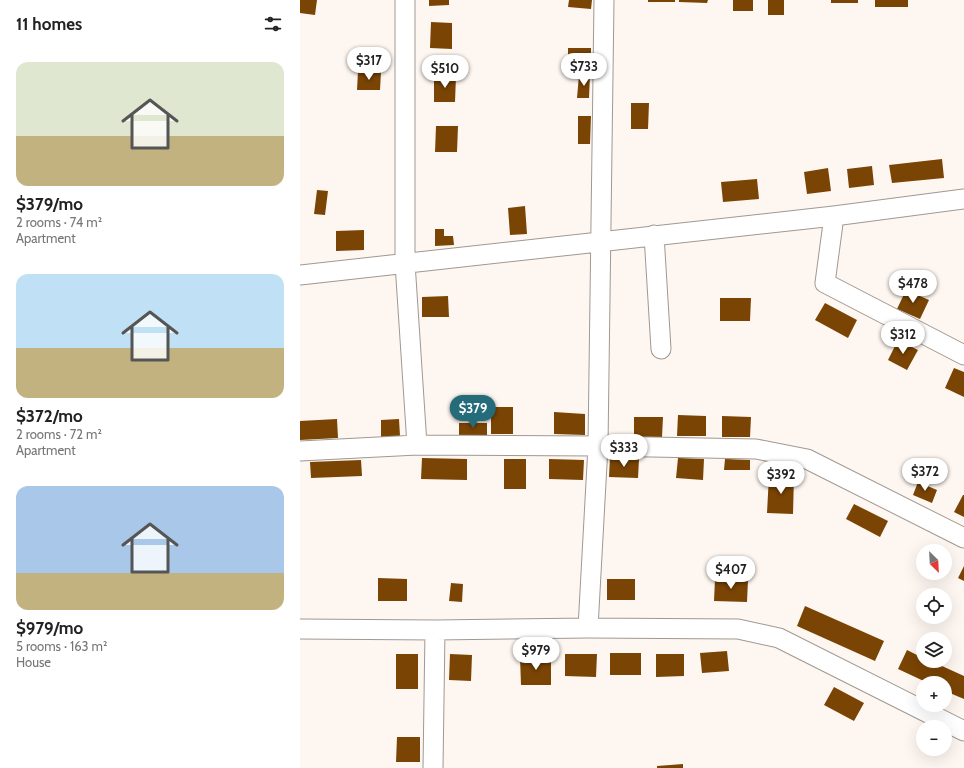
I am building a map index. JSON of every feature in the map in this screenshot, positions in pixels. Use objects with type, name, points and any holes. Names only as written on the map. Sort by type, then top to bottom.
[{"type":"street","points":[[405,0],[405,263],[417,445]]},
{"type":"street","points":[[588,628],[598,446],[602,241],[604,0]]},
{"type":"street","points":[[300,275],[834,216],[964,199]]},
{"type":"street","points":[[834,216],[825,283],[964,355]]},
{"type":"street","points":[[654,235],[661,349]]},
{"type":"street","points":[[300,451],[417,445],[756,449],[807,459],[964,538]]},
{"type":"street","points":[[300,629],[738,629],[779,638],[964,731]]},
{"type":"street","points":[[433,768],[435,630]]},
{"type":"building","points":[[300,0],[317,0],[315,15],[300,13]]},
{"type":"building","points":[[429,0],[449,0],[449,5],[429,6]]},
{"type":"building","points":[[569,0],[592,0],[591,9],[568,7]]},
{"type":"building","points":[[648,0],[675,0],[675,2],[648,2]]},
{"type":"building","points":[[679,0],[708,0],[707,3],[679,2]]},
{"type":"building","points":[[733,0],[753,0],[753,11],[733,11]]},
{"type":"building","points":[[768,0],[784,0],[784,15],[768,15]]},
{"type":"building","points":[[831,0],[858,0],[858,3],[831,3]]},
{"type":"building","points":[[875,0],[908,0],[908,7],[875,7]]},
{"type":"building","points":[[431,22],[452,23],[452,49],[430,48]]},
{"type":"building","points":[[369,47],[379,47],[379,63],[370,63]]},
{"type":"building","points":[[568,48],[591,48],[591,74],[568,74]]},
{"type":"building","points":[[358,71],[381,72],[380,90],[357,90]]},
{"type":"building","points":[[579,75],[590,75],[589,98],[577,98]]},
{"type":"building","points":[[434,76],[456,76],[455,102],[434,102]]},
{"type":"building","points":[[631,103],[649,103],[648,129],[631,129]]},
{"type":"building","points":[[578,116],[591,116],[590,144],[578,144]]},
{"type":"building","points":[[436,126],[458,126],[457,152],[435,152]]},
{"type":"building","points":[[942,159],[944,178],[892,183],[889,165]]},
{"type":"building","points":[[872,166],[874,185],[849,188],[847,169]]},
{"type":"building","points":[[828,168],[831,191],[807,194],[804,172]]},
{"type":"building","points":[[757,179],[759,199],[723,202],[721,182]]},
{"type":"building","points":[[317,190],[328,191],[325,215],[314,214]]},
{"type":"building","points":[[525,206],[527,234],[510,235],[508,208]]},
{"type":"building","points":[[435,229],[444,229],[444,236],[453,236],[454,245],[435,246]]},
{"type":"building","points":[[364,230],[364,250],[336,251],[336,231]]},
{"type":"building","points":[[906,290],[929,300],[920,319],[897,309]]},
{"type":"building","points":[[448,296],[449,317],[422,317],[422,297]]},
{"type":"building","points":[[720,298],[751,298],[750,321],[720,321]]},
{"type":"building","points":[[825,303],[857,320],[848,338],[815,320]]},
{"type":"building","points":[[898,340],[918,350],[907,370],[888,360]]},
{"type":"building","points":[[954,368],[964,372],[964,397],[945,388]]},
{"type":"building","points":[[491,407],[513,407],[513,434],[491,434]]},
{"type":"building","points":[[554,412],[585,414],[585,435],[554,434]]},
{"type":"building","points":[[678,415],[706,416],[706,436],[677,436]]},
{"type":"building","points":[[722,416],[751,417],[750,437],[722,437]]},
{"type":"building","points":[[634,417],[663,417],[662,437],[634,437]]},
{"type":"building","points":[[337,419],[338,438],[300,440],[300,421]]},
{"type":"building","points":[[399,419],[400,436],[381,437],[381,420]]},
{"type":"building","points":[[459,423],[487,423],[487,435],[459,435]]},
{"type":"building","points":[[610,457],[639,459],[638,478],[609,477]]},
{"type":"building","points":[[422,458],[467,459],[467,480],[421,479]]},
{"type":"building","points":[[678,458],[704,459],[703,480],[676,478]]},
{"type":"building","points":[[504,459],[526,459],[526,489],[504,489]]},
{"type":"building","points":[[549,459],[584,460],[583,480],[549,479]]},
{"type":"building","points":[[725,459],[750,460],[750,470],[724,470]]},
{"type":"building","points":[[361,460],[362,476],[311,478],[310,462]]},
{"type":"building","points":[[769,475],[794,476],[793,514],[767,513]]},
{"type":"building","points":[[918,482],[937,490],[932,503],[913,495]]},
{"type":"building","points":[[964,495],[964,517],[954,512]]},
{"type":"building","points":[[854,504],[888,521],[880,537],[846,519]]},
{"type":"building","points":[[964,566],[964,581],[958,578]]},
{"type":"building","points":[[378,578],[407,579],[407,601],[378,601]]},
{"type":"building","points":[[607,579],[635,579],[635,600],[607,600]]},
{"type":"building","points":[[715,579],[748,580],[747,602],[714,601]]},
{"type":"building","points":[[451,583],[463,584],[462,602],[449,601]]},
{"type":"building","points":[[805,606],[884,641],[875,661],[797,626]]},
{"type":"building","points":[[907,650],[916,654],[916,668],[946,668],[964,676],[964,699],[952,694],[952,676],[916,676],[916,677],[898,669]]},
{"type":"building","points":[[727,651],[729,671],[702,673],[700,653]]},
{"type":"building","points":[[610,653],[641,653],[641,675],[610,675]]},
{"type":"building","points":[[396,654],[418,654],[418,689],[396,689]]},
{"type":"building","points":[[450,654],[472,655],[471,681],[449,680]]},
{"type":"building","points":[[565,654],[597,654],[596,677],[565,676]]},
{"type":"building","points":[[656,654],[684,654],[684,676],[656,677]]},
{"type":"building","points":[[551,656],[551,685],[521,685],[520,657]]},
{"type":"building","points":[[834,687],[864,703],[854,721],[824,705]]},
{"type":"building","points":[[397,737],[420,737],[420,762],[396,762]]},
{"type":"building","points":[[683,764],[683,768],[657,768],[657,766]]}]
